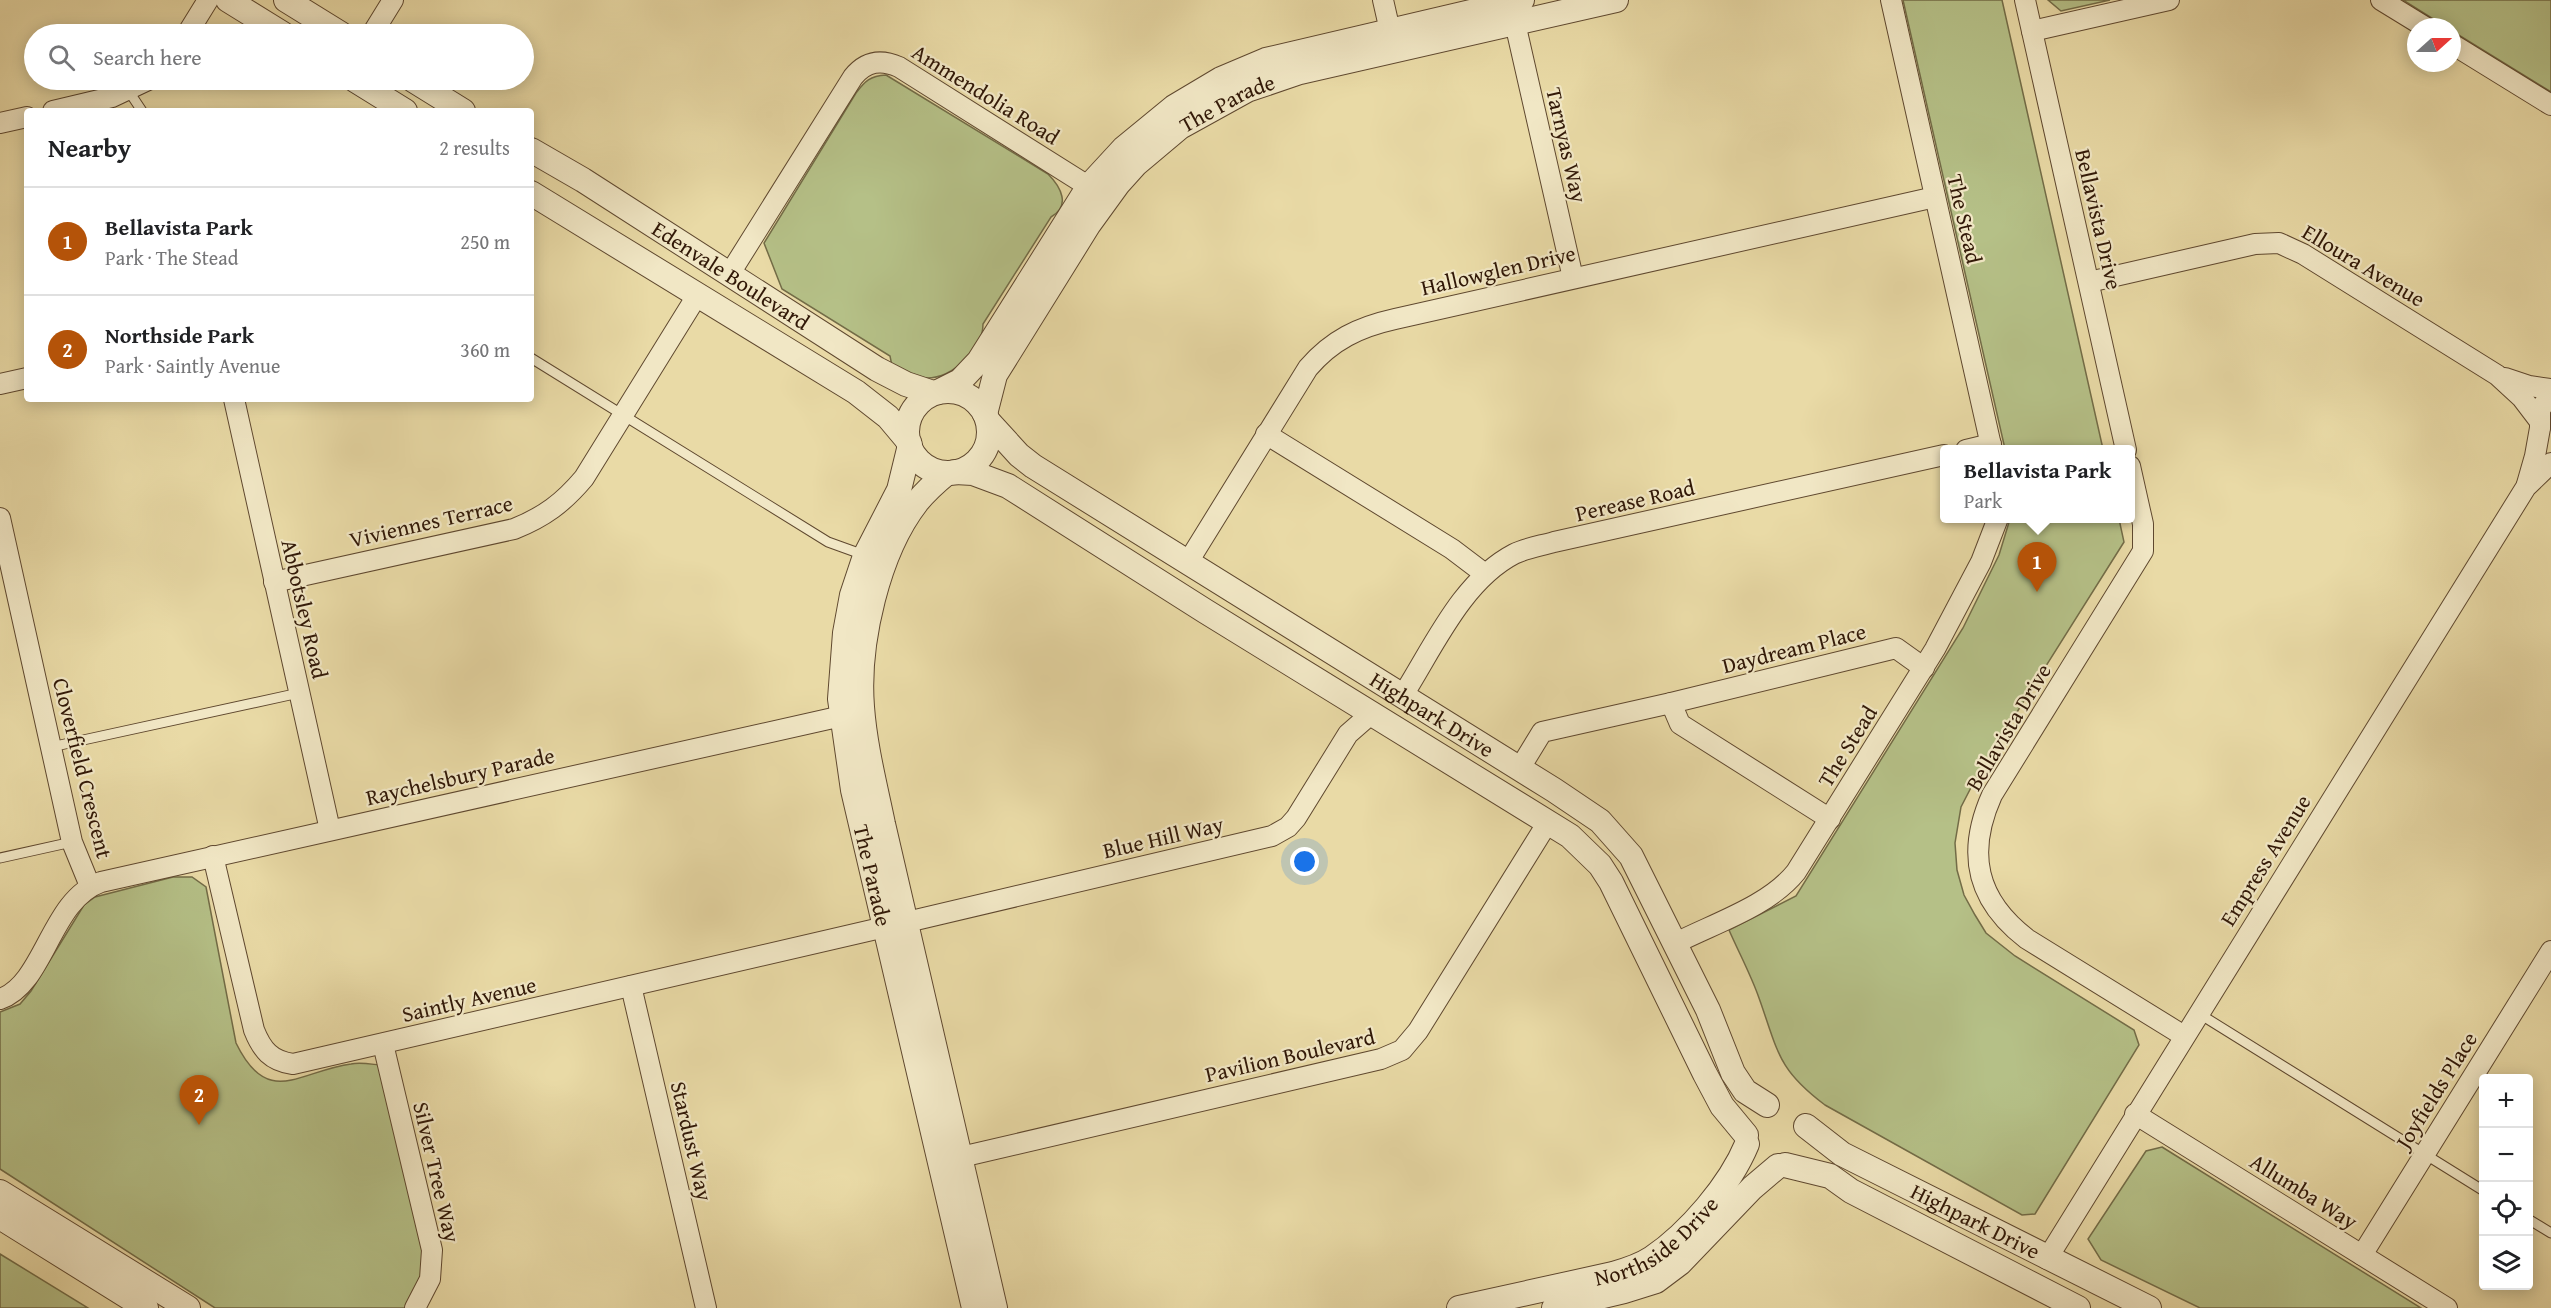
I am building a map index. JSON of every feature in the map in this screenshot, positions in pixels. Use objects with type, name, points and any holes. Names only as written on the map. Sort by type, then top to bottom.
[{"type":"street","points":[[193,24],[208,0]]},
{"type":"street","points":[[228,0],[267,24]]},
{"type":"street","points":[[286,0],[325,24]]},
{"type":"street","points":[[378,24],[393,0]]},
{"type":"street","points":[[1383,0],[1392,40]]},
{"type":"street","name":"The Parade","points":[[935,393],[960,381],[979,361],[1098,193],[1180,127],[1247,90],[1392,40],[1522,0]]},
{"type":"street","name":"The Parade","points":[[1392,40],[1515,23],[1616,0]]},
{"type":"street","name":"The Stead","points":[[1891,0],[1991,445]]},
{"type":"street","name":"Bellavista Drive","points":[[2025,0],[2125,445]]},
{"type":"street","points":[[2032,31],[2169,0]]},
{"type":"street","points":[[2381,0],[2410,18]]},
{"type":"street","name":"Tarnyas Way","points":[[1515,23],[1573,278]]},
{"type":"street","points":[[2461,50],[2551,105]]},
{"type":"street","name":"Ammendolia Road","points":[[729,275],[853,77],[859,69],[877,61],[888,62],[899,68],[1098,193]]},
{"type":"street","points":[[65,108],[128,90]]},
{"type":"street","points":[[371,90],[400,108]]},
{"type":"street","points":[[429,90],[459,108]]},
{"type":"street","points":[[0,123],[24,118]]},
{"type":"street","name":"Edenvale Boulevard","points":[[534,152],[582,180],[884,374],[935,393]]},
{"type":"street","name":"The Parade","points":[[987,417],[996,375],[1089,224],[1098,193]]},
{"type":"street","name":"Edenvale Boulevard","points":[[534,195],[871,402],[888,417],[909,443]]},
{"type":"street","name":"Hallowglen Drive","points":[[1188,562],[1308,368],[1320,353],[1351,332],[1378,322],[1935,197]]},
{"type":"street","name":"Elloura Avenue","points":[[2089,282],[2255,244],[2279,243],[2303,254],[2497,375],[2522,398],[2543,430]]},
{"type":"street","name":"Viviennes Terrace","points":[[274,582],[514,529],[546,514],[572,492],[584,478],[698,294]]},
{"type":"street","name":"Elloura Avenue","points":[[2497,375],[2529,386],[2551,389]]},
{"type":"street","points":[[0,384],[24,379]]},
{"type":"street","points":[[952,390],[965,394],[977,402],[987,417],[990,434],[986,448],[974,464],[951,472],[935,470],[924,465],[916,456],[909,443],[909,418],[915,408],[935,393],[952,390]]},
{"type":"street","name":"Empress Avenue","points":[[2526,487],[2543,430],[2544,401],[2551,394]]},
{"type":"street","name":"Abbotsley Road","points":[[235,402],[330,830]]},
{"type":"street","name":"Highpark Drive","points":[[987,417],[1019,455],[1033,466],[1520,768],[1586,811],[1617,838],[1645,882],[1708,1010],[1733,1073],[1746,1091],[1788,1112],[1842,1154],[2148,1308]]},
{"type":"street","points":[[1266,434],[1452,549],[1485,574]]},
{"type":"street","name":"The Parade","points":[[896,924],[853,790],[842,716],[841,674],[844,633],[852,595],[865,556],[899,490],[909,443]]},
{"type":"street","name":"Perease Road","points":[[1403,695],[1466,595],[1485,574],[1515,554],[1940,456]]},
{"type":"street","name":"Empress Avenue","points":[[2047,1259],[2526,487],[2551,463]]},
{"type":"street","name":"The Parade","points":[[951,472],[916,503],[887,558],[875,589],[861,675],[862,704],[896,924],[950,1159],[974,1308]]},
{"type":"street","name":"Highpark Drive","points":[[951,472],[973,473],[1008,486],[1570,836],[1600,865],[1705,1074],[1722,1106],[1746,1140]]},
{"type":"street","name":"Bellavista Drive","points":[[2135,488],[2143,524],[2143,551],[1992,795],[1981,825],[1977,854],[1980,875],[1988,895],[2011,926],[2027,939],[2184,1036]]},
{"type":"street","name":"Cloverfield Crescent","points":[[0,518],[72,842],[90,886],[74,901],[20,986],[0,999]]},
{"type":"street","name":"The Stead","points":[[1676,943],[1778,891],[1796,872],[1924,668],[1981,562],[1996,523]]},
{"type":"street","name":"Daydream Place","points":[[1520,768],[1542,732],[1896,648],[1924,668]]},
{"type":"street","points":[[1671,703],[1680,724],[1830,819]]},
{"type":"street","name":"Blue Hill Way","points":[[896,924],[1272,836],[1296,818],[1348,734],[1372,713]]},
{"type":"street","name":"Raychelsbury Parade","points":[[90,886],[121,876],[842,716]]},
{"type":"street","name":"Pavilion Boulevard","points":[[950,1159],[1381,1059],[1402,1050],[1418,1031],[1548,822]]},
{"type":"street","name":"Saintly Avenue","points":[[213,856],[251,1021],[260,1046],[266,1053],[284,1063],[293,1064],[896,924]]},
{"type":"street","name":"Joyfields Place","points":[[2362,1255],[2551,951]]},
{"type":"street","name":"Stardust Way","points":[[631,986],[706,1308]]},
{"type":"street","name":"Silver Tree Way","points":[[383,1044],[432,1250],[430,1279],[415,1308]]},
{"type":"street","points":[[1788,1112],[1807,1136],[1801,1154],[1781,1165],[1759,1160],[1752,1154],[1746,1140],[1751,1117],[1788,1112]]},
{"type":"street","name":"Allumba Way","points":[[2135,1114],[2446,1308]]},
{"type":"street","name":"Northside Drive","points":[[1459,1308],[1537,1299],[1635,1267],[1652,1258],[1725,1187],[1737,1168],[1746,1140]]},
{"type":"street","name":"The Parade","points":[[950,1159],[995,1308]]},
{"type":"street","name":"Highpark Drive","points":[[1781,1165],[1830,1176],[1851,1191],[2078,1308]]},
{"type":"street","name":"Northside Drive","points":[[1554,1308],[1656,1281],[1680,1263],[1752,1188],[1781,1165]]},
{"type":"street","points":[[0,1192],[188,1308]]},
{"type":"street","points":[[0,1217],[146,1308]]},
{"type":"street","points":[[2033,1286],[2047,1259]]},
{"type":"lane","points":[[128,90],[140,108]]},
{"type":"lane","points":[[534,360],[828,542],[865,556]]},
{"type":"lane","points":[[51,747],[299,693]]},
{"type":"lane","points":[[0,858],[72,842]]},
{"type":"lane","points":[[2198,1013],[2479,1188]]},
{"type":"lane","points":[[2533,1222],[2551,1233]]},
{"type":"green space","points":[[1903,0],[2002,0],[2102,445],[2004,445]]},
{"type":"green space","points":[[2048,0],[2110,0],[2061,11]]},
{"type":"green space","points":[[2403,0],[2551,0],[2551,92],[2461,37],[2461,18],[2432,18]]},
{"type":"green space","points":[[886,75],[1048,174],[1062,196],[1061,207],[1051,217],[983,324],[982,333],[972,352],[956,368],[937,377],[918,377],[892,366],[890,356],[782,289],[764,243],[856,93],[868,80]]},
{"type":"green space","points":[[2009,523],[2120,523],[2124,542],[1978,774],[1961,807],[1955,843],[1957,870],[1964,895],[1986,933],[2015,956],[2134,1030],[2139,1045],[2035,1214],[2022,1215],[1825,1105],[1797,1081],[1781,1058],[1756,989],[1729,930],[1796,896],[1963,628],[1999,555]]},
{"type":"green space","points":[[173,877],[192,877],[206,887],[236,1043],[248,1063],[260,1075],[273,1080],[286,1081],[351,1064],[379,1065],[425,1255],[422,1285],[407,1308],[215,1308],[0,1169],[0,1012],[20,1004],[31,991],[84,905],[95,897]]},
{"type":"green space","points":[[2162,1147],[2421,1308],[2200,1308],[2101,1260],[2088,1239],[2146,1151]]},
{"type":"green space","points":[[0,1254],[88,1308],[0,1308]]},
{"type":"place","name":"Bellavista Park","points":[[2037,592]]},
{"type":"place","name":"Northside Park","points":[[199,1125]]}]
